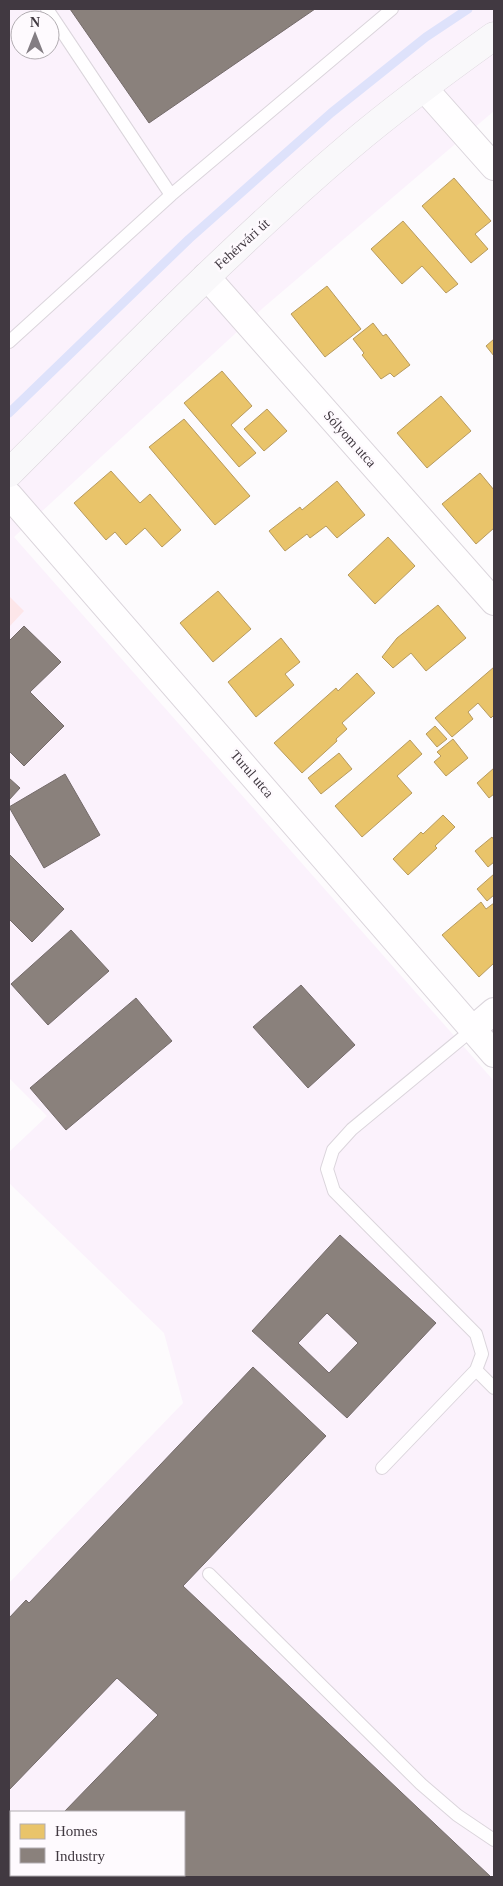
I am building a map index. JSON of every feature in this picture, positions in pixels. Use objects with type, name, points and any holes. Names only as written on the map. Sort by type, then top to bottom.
[{"type":"main road","name":"Fehérvári út","points":[[9,472],[206,276],[350,147],[423,87],[494,36]]},
{"type":"street","points":[[423,87],[494,168]]},
{"type":"street","name":"Sólyom utca","points":[[206,276],[494,602]]},
{"type":"street","name":"Turul utca","points":[[9,495],[494,1054]]},
{"type":"street","points":[[473,1029],[494,1011]]},
{"type":"lane","points":[[46,9],[171,195]]},
{"type":"lane","points":[[9,342],[171,195],[392,9]]},
{"type":"lane","points":[[382,1468],[476,1370],[482,1354],[476,1334],[334,1191],[327,1170],[333,1150],[352,1129],[473,1029]]},
{"type":"lane","points":[[476,1370],[494,1388]]},
{"type":"lane","points":[[209,1574],[421,1784],[457,1815],[494,1840]]},
{"type":"shaded area","points":[[9,9],[494,9],[494,111],[263,308],[14,537],[494,1081],[494,1877],[9,1877],[9,1583],[183,1403],[164,1333],[9,1183],[9,1152],[47,1116],[9,1078]]},
{"type":"shaded area","points":[[9,596],[24,611],[9,627]]},
{"type":"building: Homes","points":[[454,178],[491,221],[475,234],[488,249],[471,263],[422,206]]},
{"type":"building: Homes","points":[[403,221],[458,284],[446,293],[422,266],[402,284],[371,249]]},
{"type":"building: Homes","points":[[327,286],[361,329],[325,357],[291,314]]},
{"type":"building: Homes","points":[[373,323],[383,336],[386,334],[410,365],[394,377],[390,373],[381,379],[362,355],[364,353],[353,339]]},
{"type":"building: Homes","points":[[494,339],[494,356],[486,346]]},
{"type":"building: Homes","points":[[222,371],[252,406],[231,425],[256,453],[239,467],[184,403]]},
{"type":"building: Homes","points":[[441,396],[471,431],[427,468],[397,433]]},
{"type":"building: Homes","points":[[267,409],[287,431],[264,451],[244,429]]},
{"type":"building: Homes","points":[[184,419],[250,496],[215,525],[149,447]]},
{"type":"building: Homes","points":[[111,471],[140,503],[150,494],[181,530],[162,547],[145,528],[126,545],[115,532],[106,540],[74,503]]},
{"type":"building: Homes","points":[[480,473],[494,490],[494,528],[476,544],[442,504]]},
{"type":"building: Homes","points":[[337,481],[365,515],[337,538],[326,526],[310,538],[307,534],[285,551],[269,531],[300,507],[302,510]]},
{"type":"building: Homes","points":[[388,537],[415,566],[375,604],[348,575]]},
{"type":"building: Homes","points":[[218,591],[251,629],[213,662],[180,623]]},
{"type":"building: Homes","points":[[438,605],[466,638],[426,671],[411,653],[393,668],[382,657],[397,638]]},
{"type":"building: Homes","points":[[281,638],[300,662],[285,674],[294,685],[256,717],[228,682]]},
{"type":"building: Homes","points":[[494,667],[494,715],[491,718],[478,703],[468,712],[473,719],[452,737],[435,718]]},
{"type":"building: Homes","points":[[357,673],[375,693],[342,723],[347,729],[336,739],[337,741],[302,773],[274,743],[336,688],[338,691]]},
{"type":"building: Homes","points":[[435,726],[447,739],[437,747],[426,734]]},
{"type":"building: Homes","points":[[453,739],[468,758],[446,776],[434,762],[441,756],[437,752]]},
{"type":"building: Homes","points":[[410,740],[422,754],[397,776],[412,793],[362,837],[335,806]]},
{"type":"building: Homes","points":[[339,753],[352,769],[321,794],[308,778]]},
{"type":"building: Homes","points":[[494,768],[494,794],[489,798],[477,783]]},
{"type":"building: Homes","points":[[443,815],[455,827],[435,846],[437,848],[408,875],[393,859],[421,832],[423,834]]},
{"type":"building: Homes","points":[[492,837],[494,840],[494,862],[488,867],[475,851]]},
{"type":"building: Homes","points":[[494,874],[494,895],[487,901],[477,889]]},
{"type":"building: Homes","points":[[481,902],[486,909],[494,903],[494,963],[479,977],[442,935]]},
{"type":"building: Industry","points":[[70,9],[315,9],[149,123]]},
{"type":"building: Industry","points":[[24,626],[61,662],[30,692],[64,726],[24,766],[9,751],[9,641]]},
{"type":"building: Industry","points":[[65,774],[100,835],[44,868],[9,807]]},
{"type":"building: Industry","points":[[9,778],[20,788],[9,800]]},
{"type":"building: Industry","points":[[9,854],[64,909],[32,942],[10,920],[9,922]]},
{"type":"building: Industry","points":[[71,930],[109,971],[48,1025],[11,984]]},
{"type":"building: Industry","points":[[301,985],[355,1045],[308,1088],[253,1027]]},
{"type":"building: Industry","points":[[136,998],[172,1041],[66,1130],[30,1088]]},
{"type":"building: Industry","points":[[340,1235],[436,1323],[347,1418],[252,1331]],"holes":[[[327,1313],[358,1343],[329,1373],[298,1343]]]},
{"type":"building: Industry","points":[[253,1367],[326,1436],[183,1586],[491,1877],[9,1877],[10,1868],[10,1876],[185,1876],[185,1811],[65,1811],[158,1715],[117,1678],[9,1790],[9,1618],[26,1600],[29,1603]]},
{"type":"waterway","points":[[9,413],[189,239],[331,113],[426,37],[468,9]]}]
